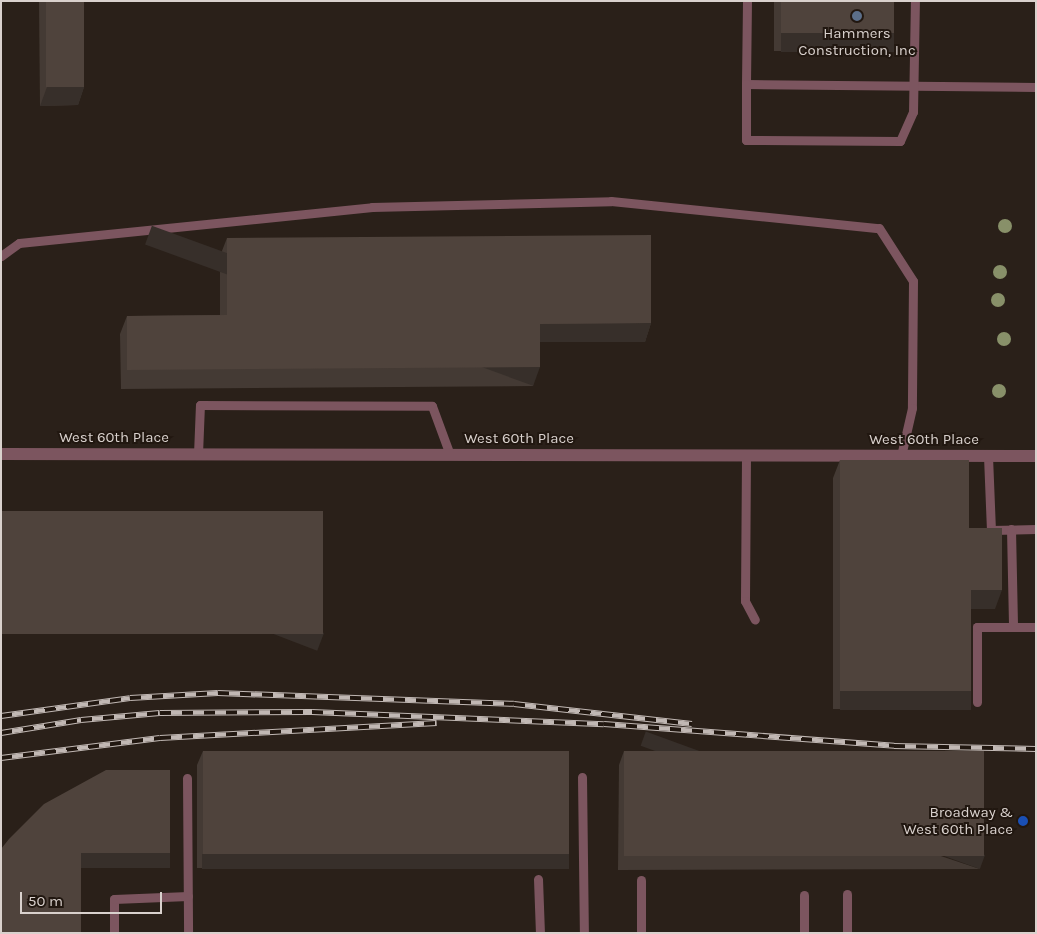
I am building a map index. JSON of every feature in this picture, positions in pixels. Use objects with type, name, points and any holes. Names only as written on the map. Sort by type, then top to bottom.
[{"type":"street","name":"West 60th Place","points":[[1,454],[1036,456]]},
{"type":"lane","points":[[747,1],[746,140],[900,141],[914,112],[915,1]]},
{"type":"lane","points":[[746,84],[1036,87]]},
{"type":"lane","points":[[1,256],[19,243],[372,207],[611,201],[879,228],[913,281],[912,408],[901,456]]},
{"type":"lane","points":[[198,454],[200,405],[210,405],[432,406],[450,455]]},
{"type":"lane","points":[[746,456],[745,601],[755,620]]},
{"type":"lane","points":[[988,456],[990,530],[1036,529]]},
{"type":"lane","points":[[1011,529],[1013,627]]},
{"type":"lane","points":[[977,702],[977,627],[1036,628]]},
{"type":"lane","points":[[582,777],[584,933]]},
{"type":"lane","points":[[187,778],[188,933]]},
{"type":"lane","points":[[538,879],[540,933]]},
{"type":"lane","points":[[641,880],[641,933]]},
{"type":"lane","points":[[804,894],[804,933]]},
{"type":"lane","points":[[847,894],[847,933]]},
{"type":"lane","points":[[114,933],[114,899],[188,896]]},
{"type":"building","points":[[46,1],[84,1],[84,87],[46,87]]},
{"type":"building","points":[[781,1],[894,1],[894,33],[781,33]]},
{"type":"building","points":[[651,235],[651,323],[540,324],[540,367],[127,370],[127,316],[227,315],[227,238]]},
{"type":"building","points":[[840,460],[969,460],[969,528],[1002,528],[1002,590],[971,590],[971,691],[840,691]]},
{"type":"building","points":[[1,511],[323,511],[323,634],[1,634]]},
{"type":"building","points":[[203,751],[569,751],[569,854],[203,854]]},
{"type":"building","points":[[624,751],[984,751],[984,856],[624,856]]},
{"type":"building","points":[[106,770],[170,770],[170,853],[81,853],[81,933],[1,933],[1,849],[44,804]]},
{"type":"railway","points":[[1,716],[130,698],[218,693],[514,704],[692,724]]},
{"type":"railway","points":[[1,733],[81,720],[160,713],[312,712],[604,724],[894,746],[1036,749]]},
{"type":"railway","points":[[1,758],[160,738],[437,723]]},
{"type":"place","name":"Hammers Construction, Inc","points":[[857,16]]},
{"type":"place","name":"Broadway & West 60th Place","points":[[1023,821]]}]
